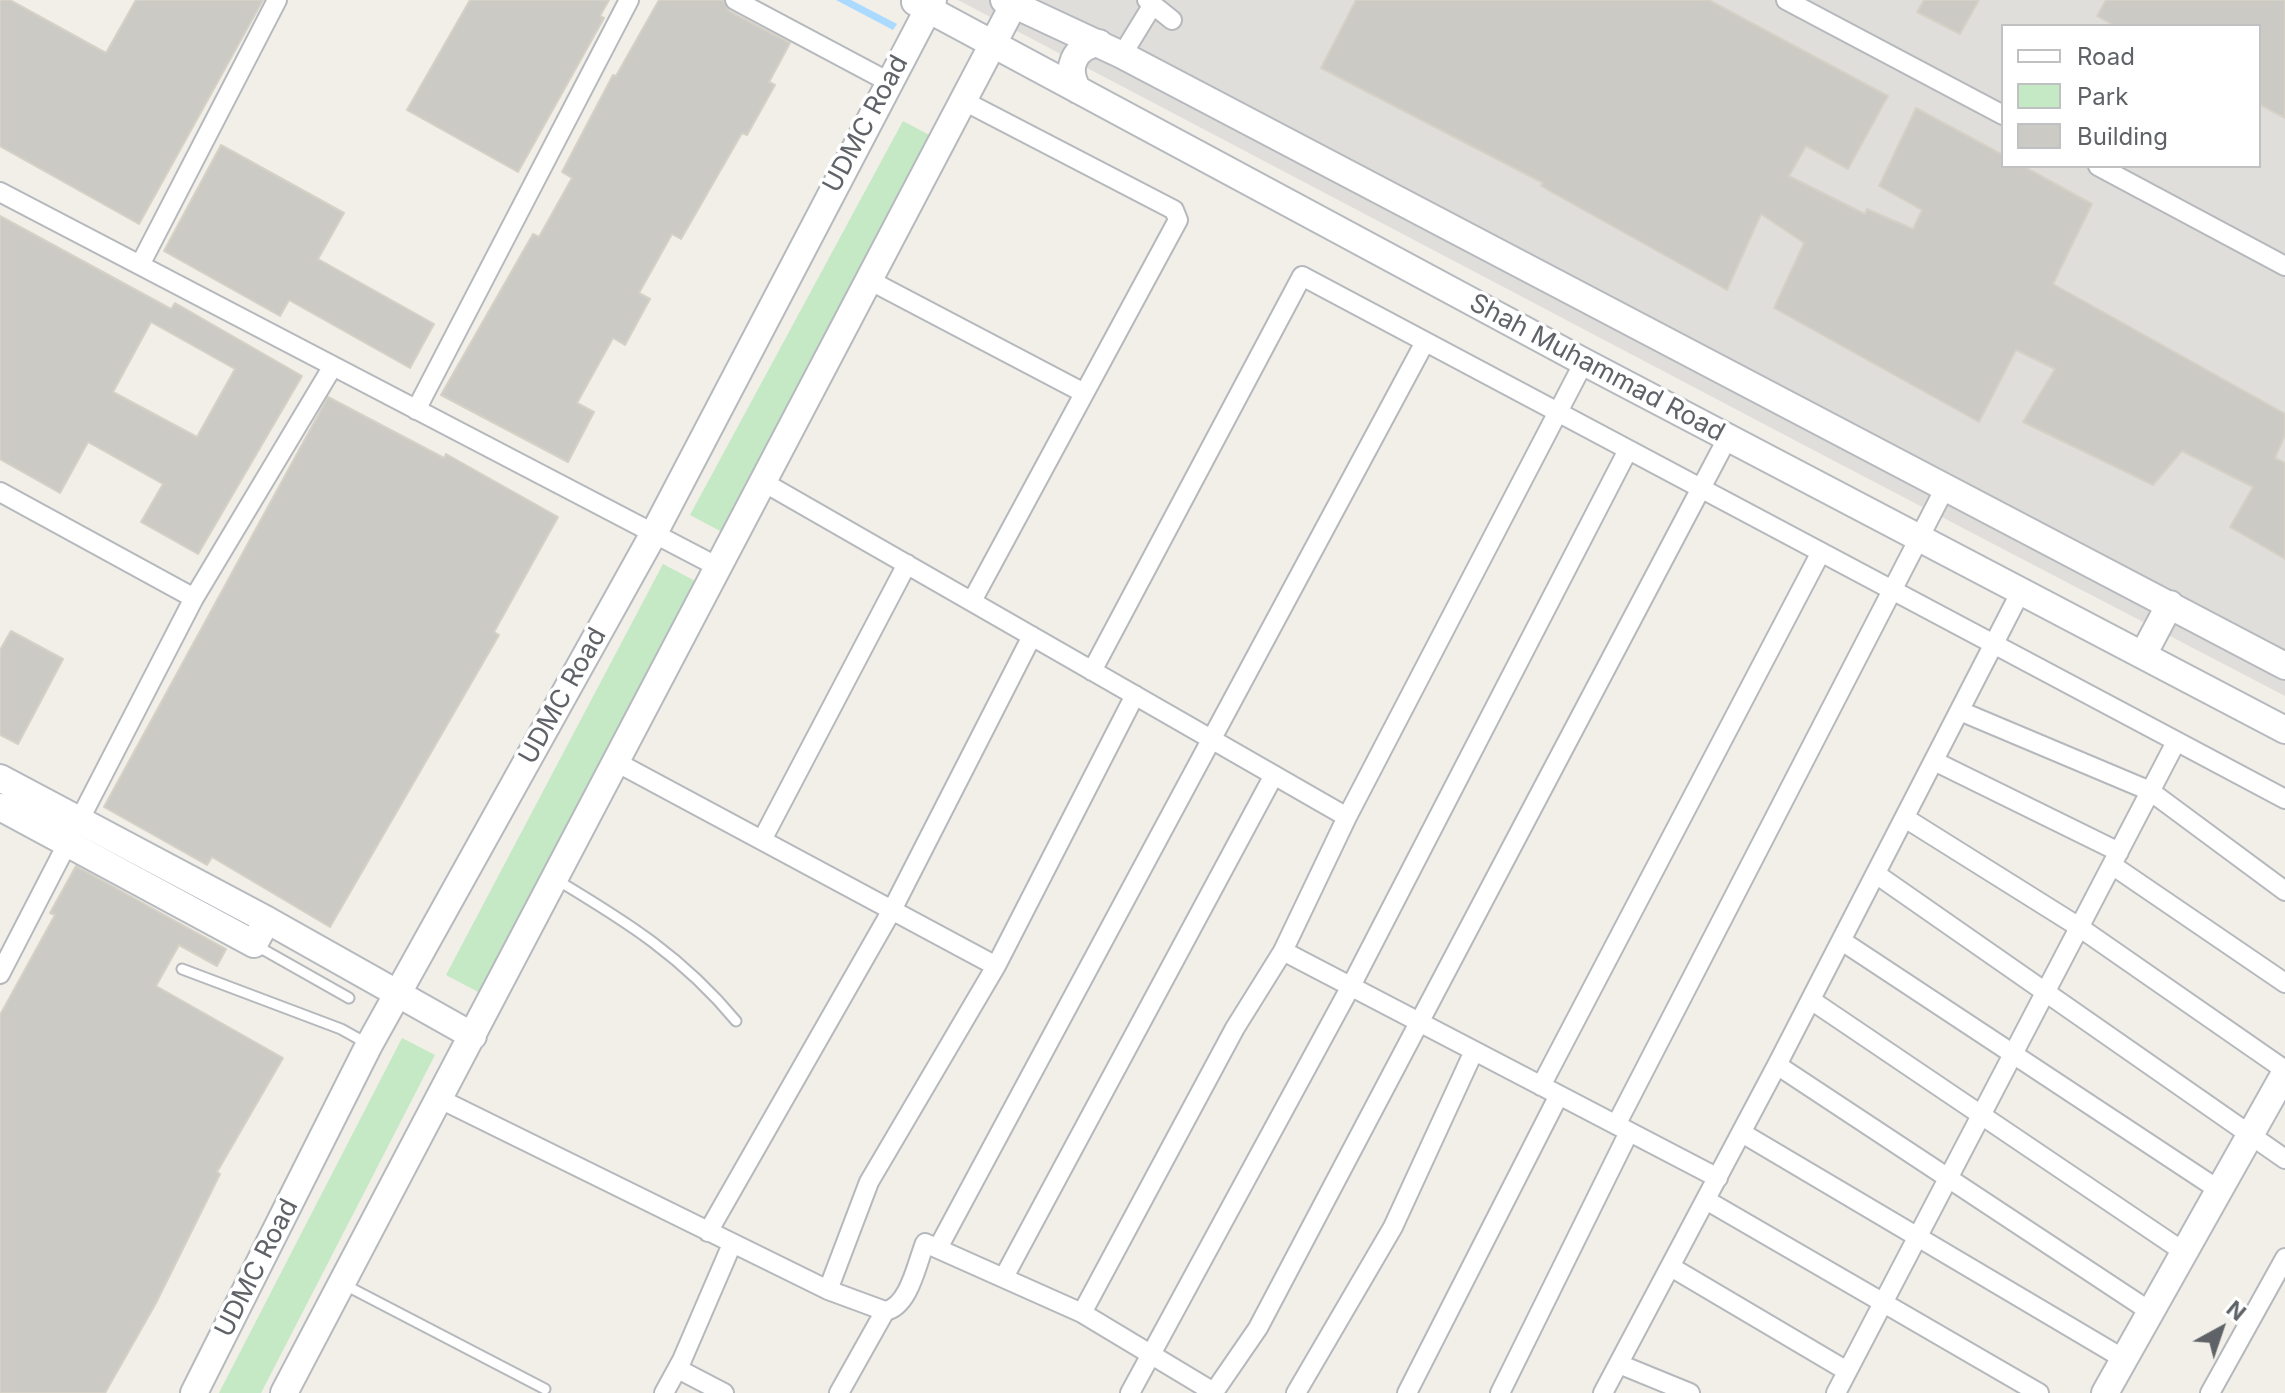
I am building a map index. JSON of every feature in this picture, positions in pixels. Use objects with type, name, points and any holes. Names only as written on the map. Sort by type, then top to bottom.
[{"type":"street","points":[[140,265],[277,0]]},
{"type":"street","points":[[416,410],[629,0]]},
{"type":"street","points":[[735,0],[887,81]]},
{"type":"street","points":[[1786,0],[2001,114]]},
{"type":"street","points":[[284,1393],[994,45],[1011,1],[1122,55],[2285,666]]},
{"type":"street","name":"UDMC Road","points":[[194,1393],[369,1045],[654,533],[887,81],[924,3]]},
{"type":"street","name":"Shah Muhammad Road","points":[[924,3],[994,45],[1584,362],[2285,730]]},
{"type":"street","points":[[1122,55],[1149,3],[1172,20]]},
{"type":"street","points":[[1078,90],[1071,74],[1071,64],[1082,49],[1099,43]]},
{"type":"street","points":[[964,101],[1177,213],[1178,220],[972,601]]},
{"type":"street","points":[[2102,168],[2285,266]]},
{"type":"street","points":[[0,192],[720,568]]},
{"type":"street","points":[[1092,671],[1302,276],[2285,799]]},
{"type":"street","points":[[869,280],[1084,393]]},
{"type":"street","points":[[938,1248],[1425,342]]},
{"type":"street","points":[[1082,1313],[1235,1028],[1283,951],[1347,817],[1584,362]]},
{"type":"street","points":[[0,974],[194,598],[333,366]]},
{"type":"street","points":[[839,1393],[885,1311],[901,1302],[925,1243],[1082,1313],[1207,1391],[1258,1328],[1728,437]]},
{"type":"street","points":[[1130,1393],[1351,986],[1628,450]]},
{"type":"street","points":[[765,483],[1347,817]]},
{"type":"street","points":[[1500,1393],[1623,1128],[1946,486]]},
{"type":"street","points":[[0,492],[194,598]]},
{"type":"street","points":[[1541,1086],[1821,552]]},
{"type":"street","points":[[762,840],[907,564]]},
{"type":"street","points":[[1603,1393],[1742,1133],[2021,591]]},
{"type":"street","points":[[2143,655],[2170,604]]},
{"type":"street","points":[[708,1232],[892,910],[1032,636]]},
{"type":"street","points":[[828,1290],[869,1182],[996,966],[1135,695]]},
{"type":"street","points":[[1960,711],[2150,791],[2285,891]]},
{"type":"street","points":[[1836,1393],[2176,742]]},
{"type":"street","points":[[1934,761],[2116,858],[2285,983]]},
{"type":"street","points":[[618,763],[996,966]]},
{"type":"street","points":[[1004,1277],[1274,775]]},
{"type":"street","points":[[0,778],[267,920],[473,1036]]},
{"type":"street","points":[[0,807],[254,944],[267,920]]},
{"type":"street","points":[[1905,818],[2079,927],[2285,1072],[2105,1393]]},
{"type":"street","points":[[1876,874],[2249,1137],[2285,1159]]},
{"type":"street","points":[[1842,941],[2219,1190]]},
{"type":"street","points":[[1283,951],[1718,1178]]},
{"type":"street","points":[[1811,1000],[2184,1252]]},
{"type":"street","points":[[1296,1393],[1393,1227],[1474,1051]]},
{"type":"street","points":[[1777,1065],[2151,1312]]},
{"type":"street","points":[[1407,1393],[1559,1095]]},
{"type":"street","points":[[440,1099],[828,1290],[885,1311]]},
{"type":"street","points":[[1742,1133],[2124,1359]]},
{"type":"street","points":[[1706,1200],[2039,1393]]},
{"type":"street","points":[[664,1393],[678,1369],[732,1244]]},
{"type":"street","points":[[2210,1393],[2285,1258]]},
{"type":"street","points":[[1671,1267],[1847,1371]]},
{"type":"street","points":[[1619,1364],[1690,1393]]},
{"type":"street","points":[[678,1369],[724,1393]]},
{"type":"lane","points":[[555,878],[629,923],[677,958],[705,983],[736,1021]]},
{"type":"lane","points":[[254,944],[349,998]]},
{"type":"lane","points":[[182,969],[341,1029],[369,1045]]},
{"type":"lane","points":[[342,1283],[545,1389]]},
{"type":"shaded area","points":[[958,0],[2285,0],[2285,696],[1838,463]]},
{"type":"green space","points":[[903,121],[935,138],[722,532],[690,515]]},
{"type":"green space","points":[[663,564],[699,583],[482,994],[446,975]]},
{"type":"green space","points":[[402,1038],[435,1055],[261,1393],[219,1393]]},
{"type":"water","points":[[836,0],[851,0],[897,24],[893,30]]},
{"type":"building","points":[[0,0],[10,0],[106,53],[136,0],[263,0],[139,224],[0,146]]},
{"type":"building","points":[[470,0],[609,0],[600,16],[604,18],[518,172],[407,110]]},
{"type":"building","points":[[659,0],[723,0],[729,11],[790,43],[769,82],[775,85],[747,135],[742,133],[681,239],[672,234],[639,293],[650,299],[625,345],[613,338],[577,403],[594,412],[568,462],[441,395],[533,234],[539,237],[572,178],[562,172],[613,75],[616,76]]},
{"type":"building","points":[[1356,0],[1709,0],[1888,96],[1848,169],[1806,146],[1789,176],[1865,214],[1867,209],[1913,229],[1922,210],[1879,186],[1916,108],[2001,154],[2001,168],[2027,168],[2092,204],[2053,284],[2285,414],[2285,435],[2275,458],[2285,463],[2285,559],[2230,527],[2253,487],[2182,451],[2153,485],[2023,422],[2055,369],[2016,350],[1979,422],[1774,308],[1804,243],[1761,214],[1727,290],[1541,186],[1543,183],[1321,68]]},
{"type":"building","points":[[1924,0],[1979,0],[1960,34],[1917,12]]},
{"type":"building","points":[[2106,0],[2285,0],[2285,118],[2261,105],[2261,24],[2111,24],[2097,16]]},
{"type":"building","points":[[221,145],[344,213],[318,259],[434,324],[410,368],[289,300],[280,316],[164,251]]},
{"type":"building","points":[[0,216],[171,309],[175,303],[302,376],[198,554],[141,522],[163,484],[88,442],[60,493],[0,459]],"holes":[[[151,322],[235,369],[197,437],[113,392]]]},
{"type":"building","points":[[328,397],[444,458],[446,454],[558,517],[494,632],[499,635],[330,927],[212,857],[207,865],[104,807]]},
{"type":"building","points":[[11,631],[63,659],[18,744],[0,735],[0,650]]},
{"type":"building","points":[[76,866],[226,949],[217,966],[179,945],[156,986],[283,1058],[217,1172],[220,1174],[156,1303],[105,1393],[0,1393],[0,1015],[55,915],[50,913]]}]
